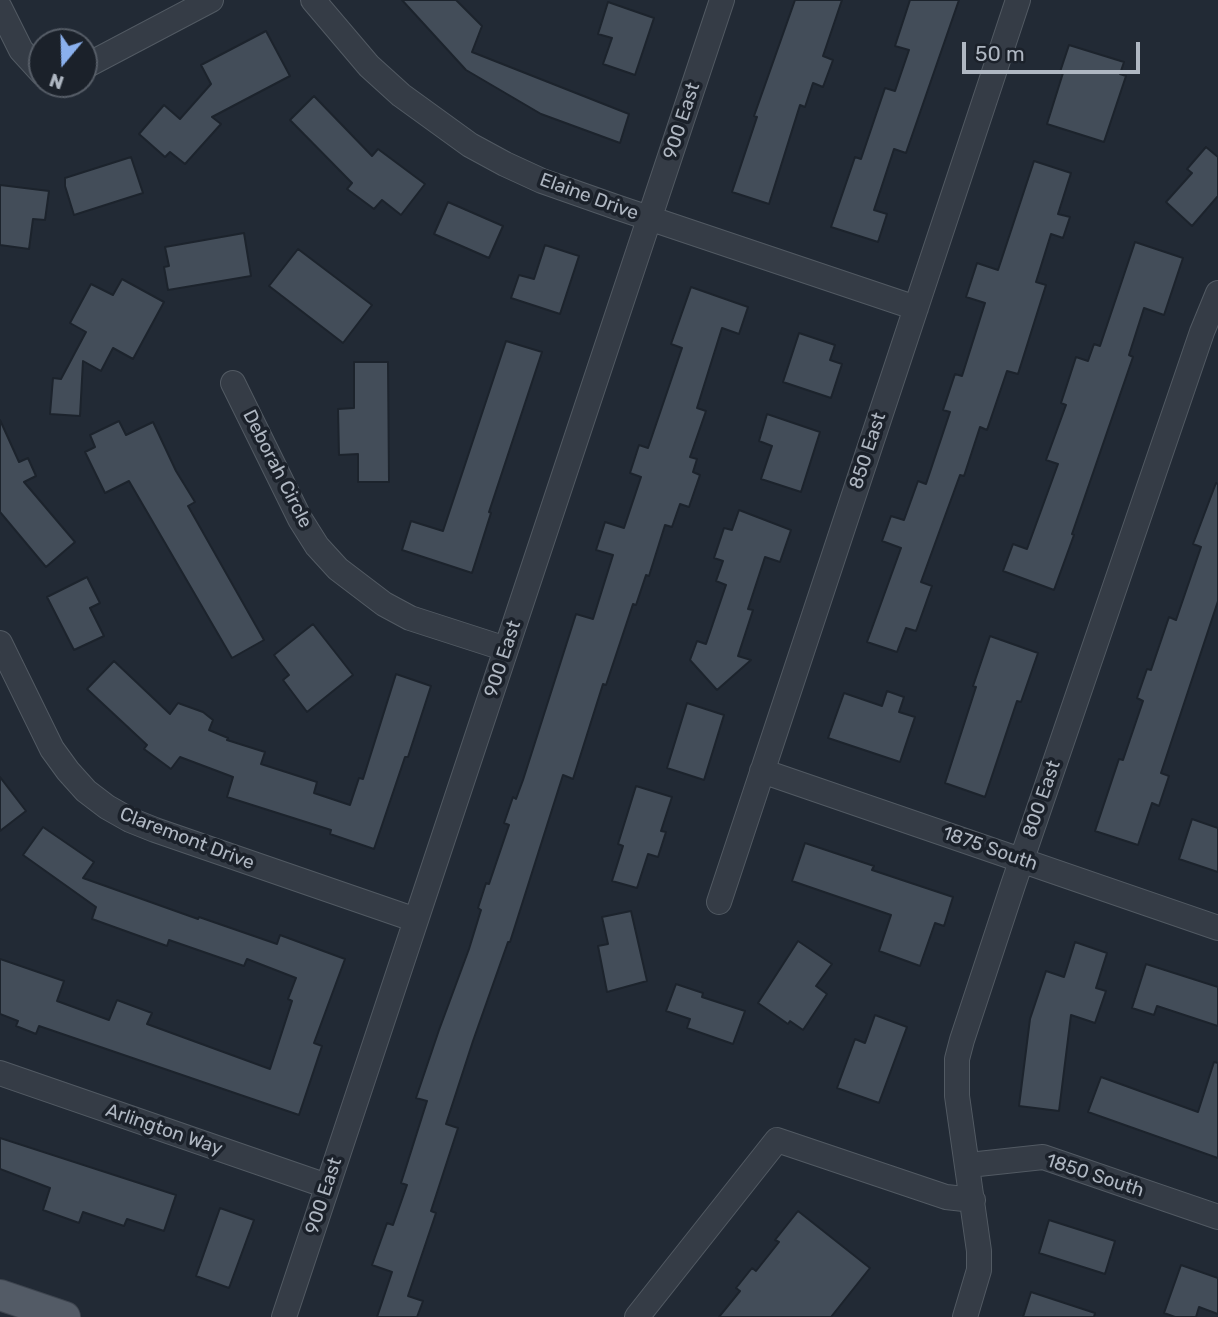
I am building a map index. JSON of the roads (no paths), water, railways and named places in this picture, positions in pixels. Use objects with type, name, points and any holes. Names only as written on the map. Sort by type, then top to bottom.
[{"type":"main road","points":[[0,1295],[65,1317]]},
{"type":"street","points":[[98,59],[211,0]]},
{"type":"street","name":"Elaine Drive","points":[[313,0],[369,66],[401,95],[470,145],[542,181],[916,308]]},
{"type":"street","name":"900 East","points":[[284,1317],[722,0]]},
{"type":"street","name":"850 East","points":[[719,902],[1018,0]]},
{"type":"street","points":[[0,8],[20,50],[28,58]]},
{"type":"street","name":"800 East","points":[[965,1317],[979,1270],[969,1165],[957,1096],[957,1059],[1021,860],[1202,332],[1218,293]]},
{"type":"street","name":"Deborah Circle","points":[[233,383],[300,519],[317,546],[338,569],[368,593],[410,618],[506,649]]},
{"type":"street","name":"Claremont Drive","points":[[0,643],[52,749],[86,791],[107,807],[155,830],[416,920]]},
{"type":"street","name":"1875 South","points":[[762,771],[1218,928]]},
{"type":"street","name":"Arlington Way","points":[[0,1073],[327,1186]]},
{"type":"street","points":[[637,1317],[777,1140],[946,1197],[973,1200]]},
{"type":"street","name":"1850 South","points":[[969,1165],[1043,1157],[1218,1217]]}]
